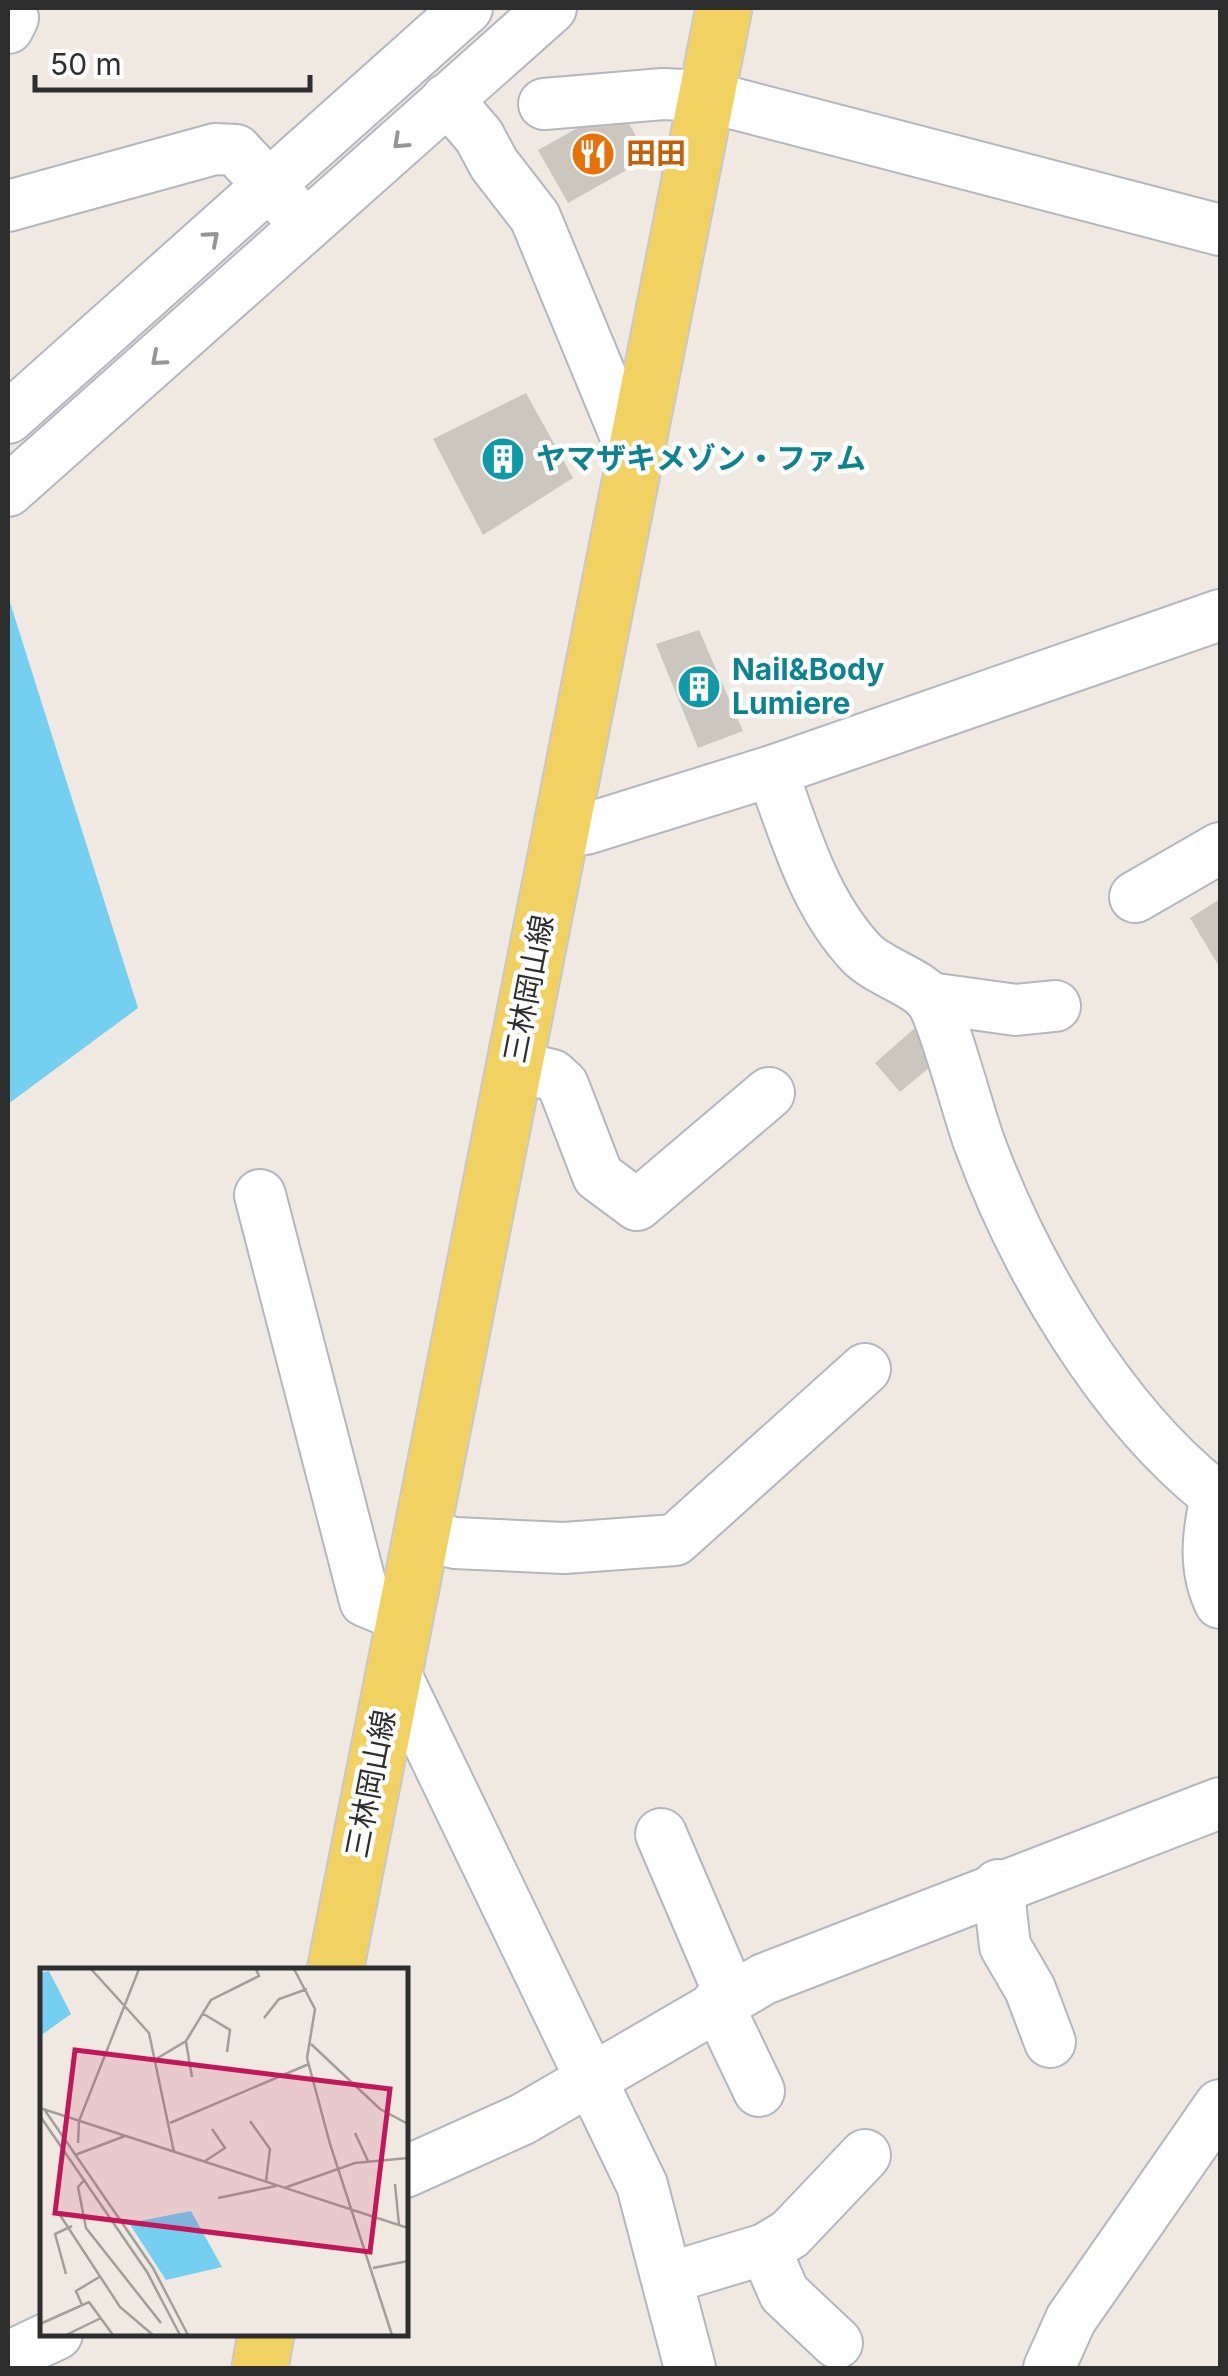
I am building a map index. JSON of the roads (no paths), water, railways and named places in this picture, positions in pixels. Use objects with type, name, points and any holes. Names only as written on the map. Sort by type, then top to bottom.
[{"type":"main road","name":"三林岡山線","points":[[336,1968],[724,8]]},
{"type":"main road","points":[[260,2368],[266,2336]]},
{"type":"street","points":[[8,418],[467,8]]},
{"type":"street","points":[[8,491],[552,8]]},
{"type":"street","points":[[544,104],[663,94],[705,96],[1220,230]]},
{"type":"street","points":[[447,98],[535,217],[634,454]]},
{"type":"street","points":[[8,206],[215,149],[236,150],[307,228]]},
{"type":"street","points":[[560,824],[586,829],[772,771],[1220,616]]},
{"type":"street","points":[[772,771],[814,880],[840,929],[864,956],[929,998],[1016,1010],[1055,1006]]},
{"type":"street","points":[[1135,898],[1220,848]]},
{"type":"street","points":[[929,998],[981,1148],[1014,1227],[1047,1285],[1126,1404],[1181,1468],[1216,1496],[1208,1556],[1211,1584],[1220,1604]]},
{"type":"street","points":[[515,1066],[552,1075],[563,1086],[598,1176],[641,1227],[739,1102]]},
{"type":"street","points":[[260,1194],[365,1602],[398,1643],[642,2185],[690,2368]]},
{"type":"street","points":[[422,1535],[455,1544],[564,1548],[674,1540],[865,1369]]},
{"type":"street","points":[[408,2171],[523,2119],[724,1999],[998,1885],[1220,1802]]},
{"type":"street","points":[[682,1851],[724,1999],[760,2091]]},
{"type":"street","points":[[998,1885],[1004,1946],[996,1974],[1050,2042]]},
{"type":"street","points":[[1049,2368],[1071,2319],[1220,2105]]},
{"type":"street","points":[[669,2278],[765,2248],[790,2234],[810,2186],[865,2155]]},
{"type":"street","points":[[765,2248],[784,2293],[809,2335]]},
{"type":"street","points":[[8,2357],[54,2336]]},
{"type":"water","points":[[8,596],[138,1008],[8,1104]]},
{"type":"place","name":"田田","points":[[593,154]]},
{"type":"place","name":"ヤマザキメゾン・ファム","points":[[503,459]]},
{"type":"place","name":"Nail&Body Lumiere","points":[[699,687]]}]
